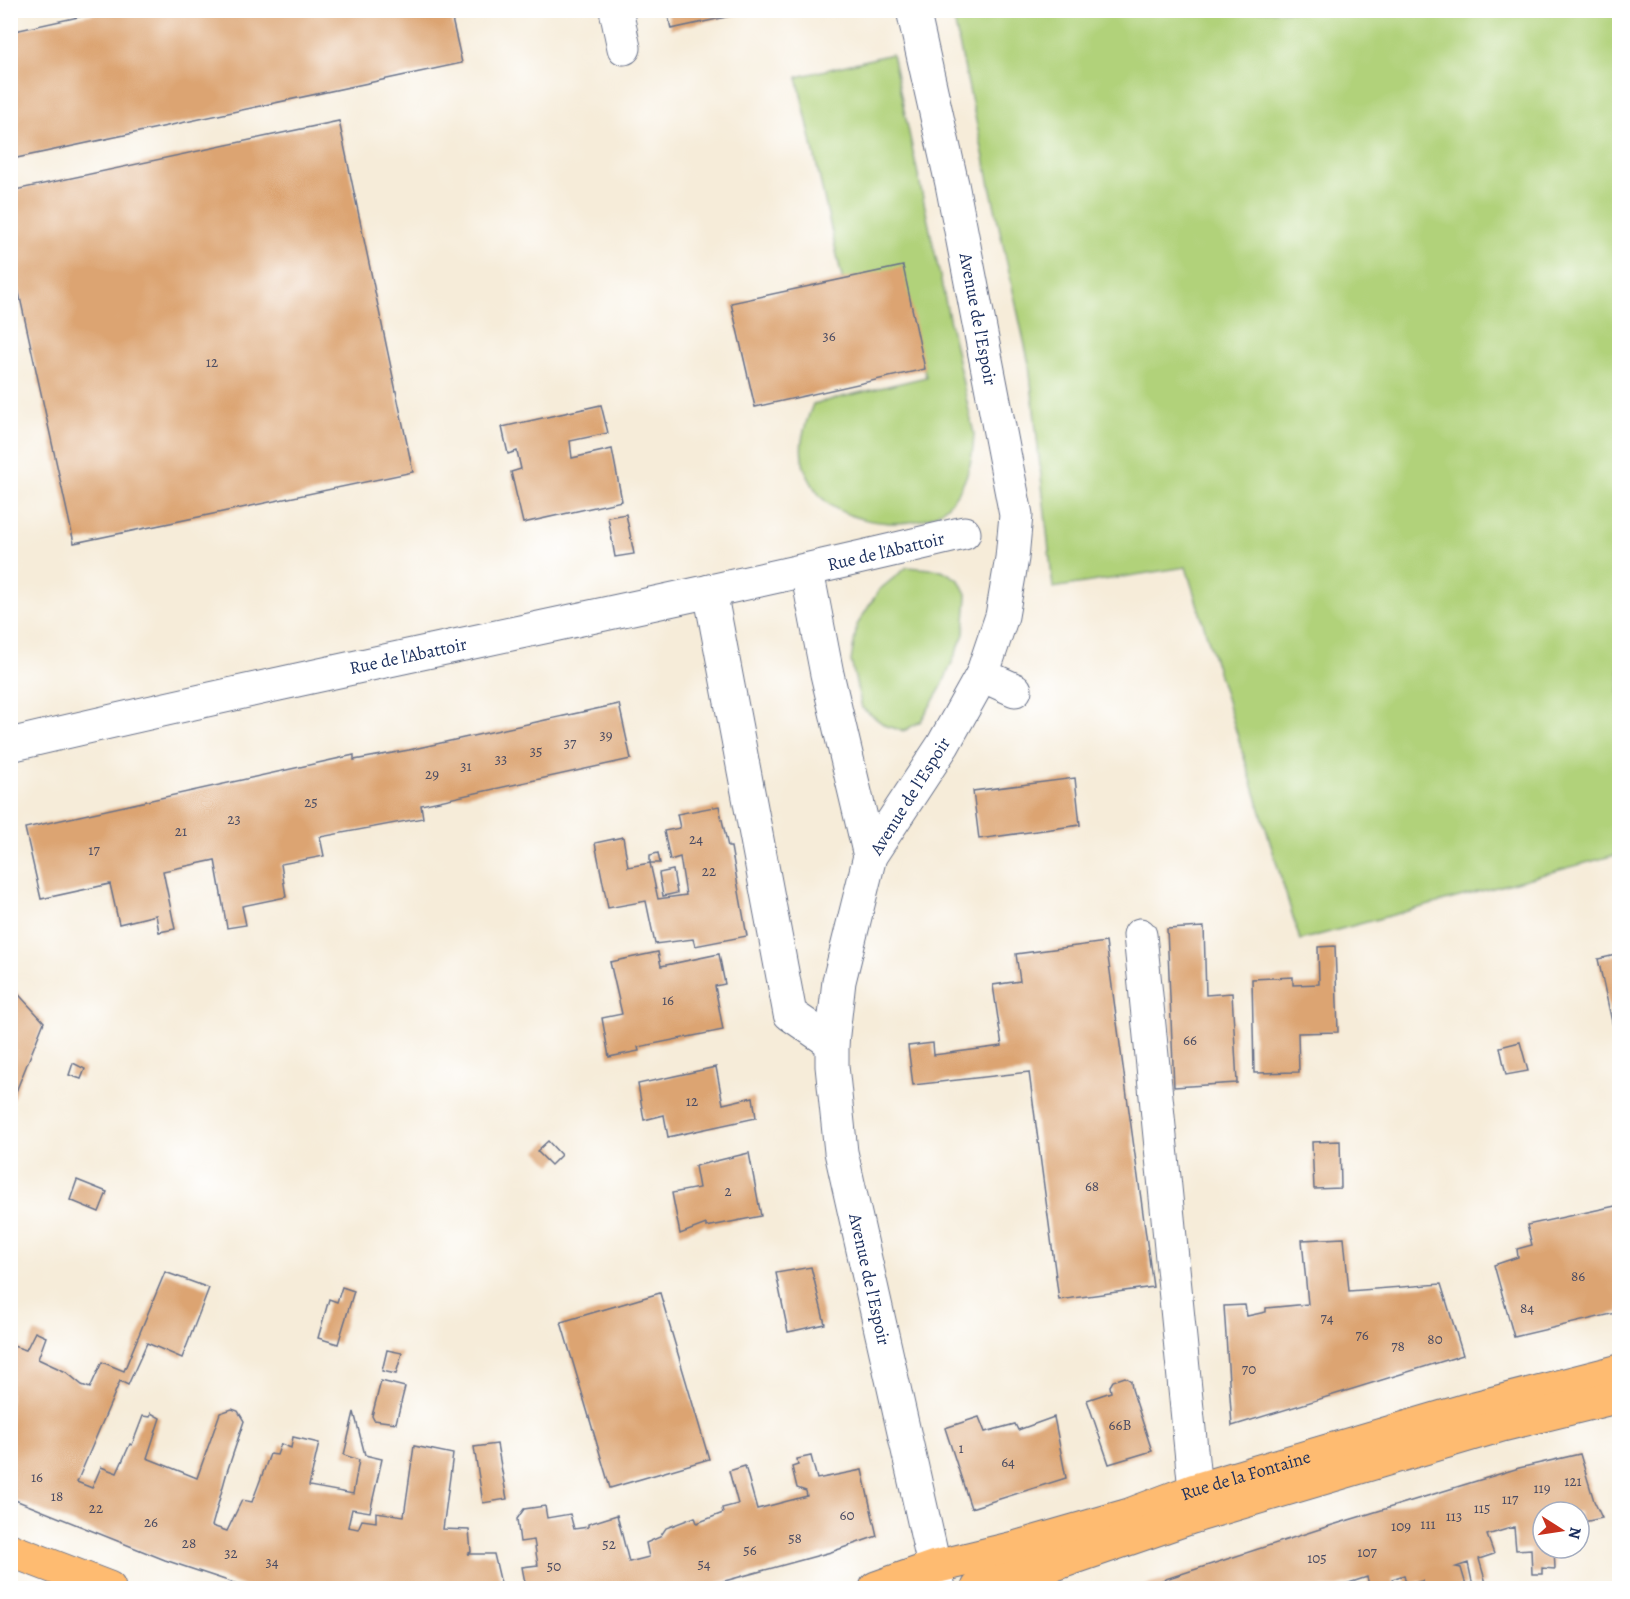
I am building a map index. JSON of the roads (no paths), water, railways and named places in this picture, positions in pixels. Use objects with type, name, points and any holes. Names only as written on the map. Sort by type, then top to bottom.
[{"type":"main road","name":"Rue de la Fontaine","points":[[978,1588],[1195,1503],[1463,1411],[1620,1371]]},
{"type":"main road","name":"Rue de la Fontaine","points":[[876,1588],[937,1578],[1014,1548],[1129,1515],[1195,1503],[1620,1396]]},
{"type":"main road","points":[[10,1550],[109,1588]]},
{"type":"street","points":[[616,10],[624,48]]},
{"type":"street","name":"Avenue de l'Espoir","points":[[913,10],[952,184],[1016,515],[1012,558],[1002,616],[982,675],[943,745],[870,856],[839,981],[832,1043],[832,1066],[841,1152],[937,1578]]},
{"type":"street","name":"Rue de l'Abattoir","points":[[10,745],[283,683],[807,571],[964,533]]},
{"type":"street","name":"Rue de l'Abattoir","points":[[807,571],[827,674],[870,856]]},
{"type":"street","points":[[710,591],[790,1014],[832,1043]]},
{"type":"street","points":[[982,675],[1015,690]]},
{"type":"street","points":[[1140,935],[1195,1503]]}]
